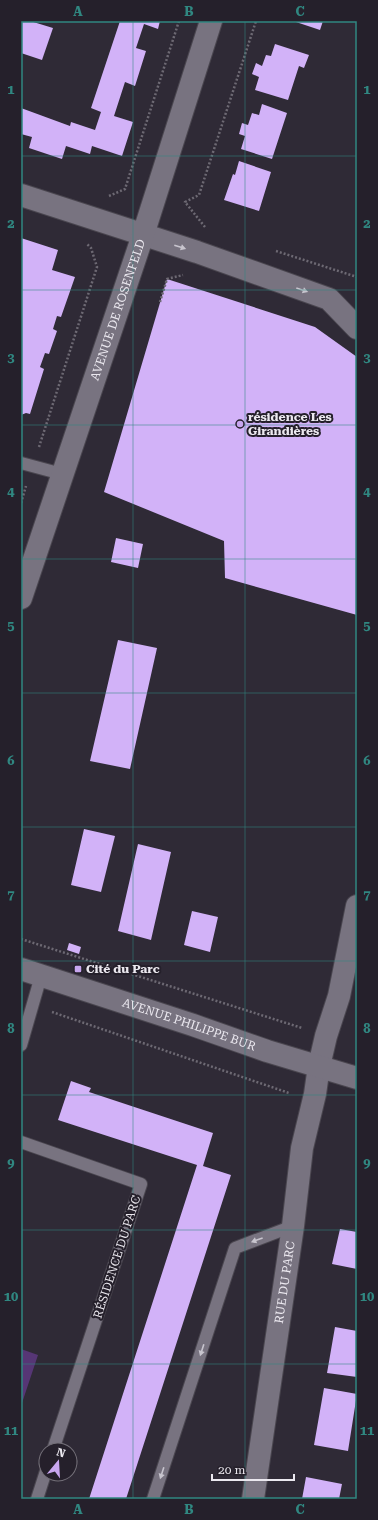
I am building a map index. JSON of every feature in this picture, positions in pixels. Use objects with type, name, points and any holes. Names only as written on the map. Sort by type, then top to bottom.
[{"type":"street","name":"AVENUE DE ROSENFELD","points":[[21,598],[143,235],[211,21]]},
{"type":"street","points":[[21,195],[197,252],[329,299],[357,328]]},
{"type":"street","name":"RUE DU PARC","points":[[252,1499],[293,1226],[302,1148],[315,1094],[319,1066],[326,1036],[339,996],[357,906]]},
{"type":"street","name":"AVENUE PHILIPPE BUR","points":[[21,969],[267,1051],[357,1078]]},
{"type":"lane","points":[[27,465],[62,474]]},
{"type":"lane","points":[[21,1045],[34,1005],[41,976]]},
{"type":"lane","name":"RÉSIDENCE DU PARC","points":[[21,1142],[141,1184],[56,1442]]},
{"type":"lane","points":[[153,1499],[235,1248],[293,1226]]},
{"type":"lane","points":[[37,1499],[42,1482]]},
{"type":"path","points":[[21,503],[27,465],[97,267],[90,248],[83,240],[97,195],[107,196],[125,189],[179,21]]},
{"type":"path","points":[[206,228],[185,202],[199,195],[256,21]]},
{"type":"path","points":[[274,250],[357,277]]},
{"type":"path","points":[[160,302],[167,279],[190,273],[197,252]]},
{"type":"path","points":[[21,939],[326,1036]]},
{"type":"path","points":[[34,1005],[290,1093],[315,1094]]},
{"type":"shaded area","points":[[21,1349],[38,1355],[21,1406]]},
{"type":"building","points":[[21,21],[30,21],[53,28],[42,60],[21,53]]},
{"type":"building","points":[[120,21],[160,21],[158,29],[144,24],[136,48],[146,51],[135,86],[125,82],[114,116],[133,122],[122,156],[92,146],[90,154],[66,146],[62,159],[29,148],[32,137],[21,134],[21,108],[70,126],[71,122],[95,130],[101,112],[91,108]]},
{"type":"building","points":[[293,21],[323,21],[320,30]]},
{"type":"building","points":[[275,44],[309,55],[304,68],[299,66],[288,100],[255,90],[259,77],[252,74],[256,63],[262,66],[266,55],[271,56]]},
{"type":"building","points":[[262,104],[287,113],[272,159],[241,149],[245,136],[239,134],[242,123],[248,125],[252,113],[259,115]]},
{"type":"building","points":[[239,161],[271,172],[259,211],[224,200],[233,174],[235,175]]},
{"type":"building","points":[[21,238],[58,250],[52,270],[75,277],[61,317],[57,316],[53,329],[57,331],[49,354],[45,353],[40,367],[44,369],[30,414],[26,413],[21,415]]},
{"type":"building","name":"résidence Les Girandières","points":[[167,279],[315,327],[357,357],[357,615],[225,578],[224,541],[104,492]]},
{"type":"building","points":[[116,538],[143,544],[138,568],[111,562]]},
{"type":"building","points":[[118,640],[157,648],[130,769],[90,761]]},
{"type":"building","points":[[84,829],[115,836],[101,892],[71,885]]},
{"type":"building","points":[[138,844],[171,852],[151,940],[118,931]]},
{"type":"building","points":[[192,911],[218,917],[210,952],[184,945]]},
{"type":"building","points":[[69,943],[81,947],[79,954],[67,950]]},
{"type":"building","points":[[71,1081],[91,1088],[89,1092],[213,1133],[203,1166],[231,1175],[126,1499],[89,1499],[197,1165],[58,1120]]},
{"type":"building","points":[[340,1229],[357,1232],[357,1269],[332,1264]]},
{"type":"building","points":[[335,1327],[357,1331],[357,1377],[327,1373]]},
{"type":"building","points":[[324,1388],[357,1394],[348,1451],[314,1445]]},
{"type":"building","points":[[306,1477],[342,1484],[339,1499],[302,1499]]},
{"type":"place","name":"résidence Les Girandières","points":[[240,424]]},
{"type":"place","name":"Cité du Parc","points":[[78,969]]}]
